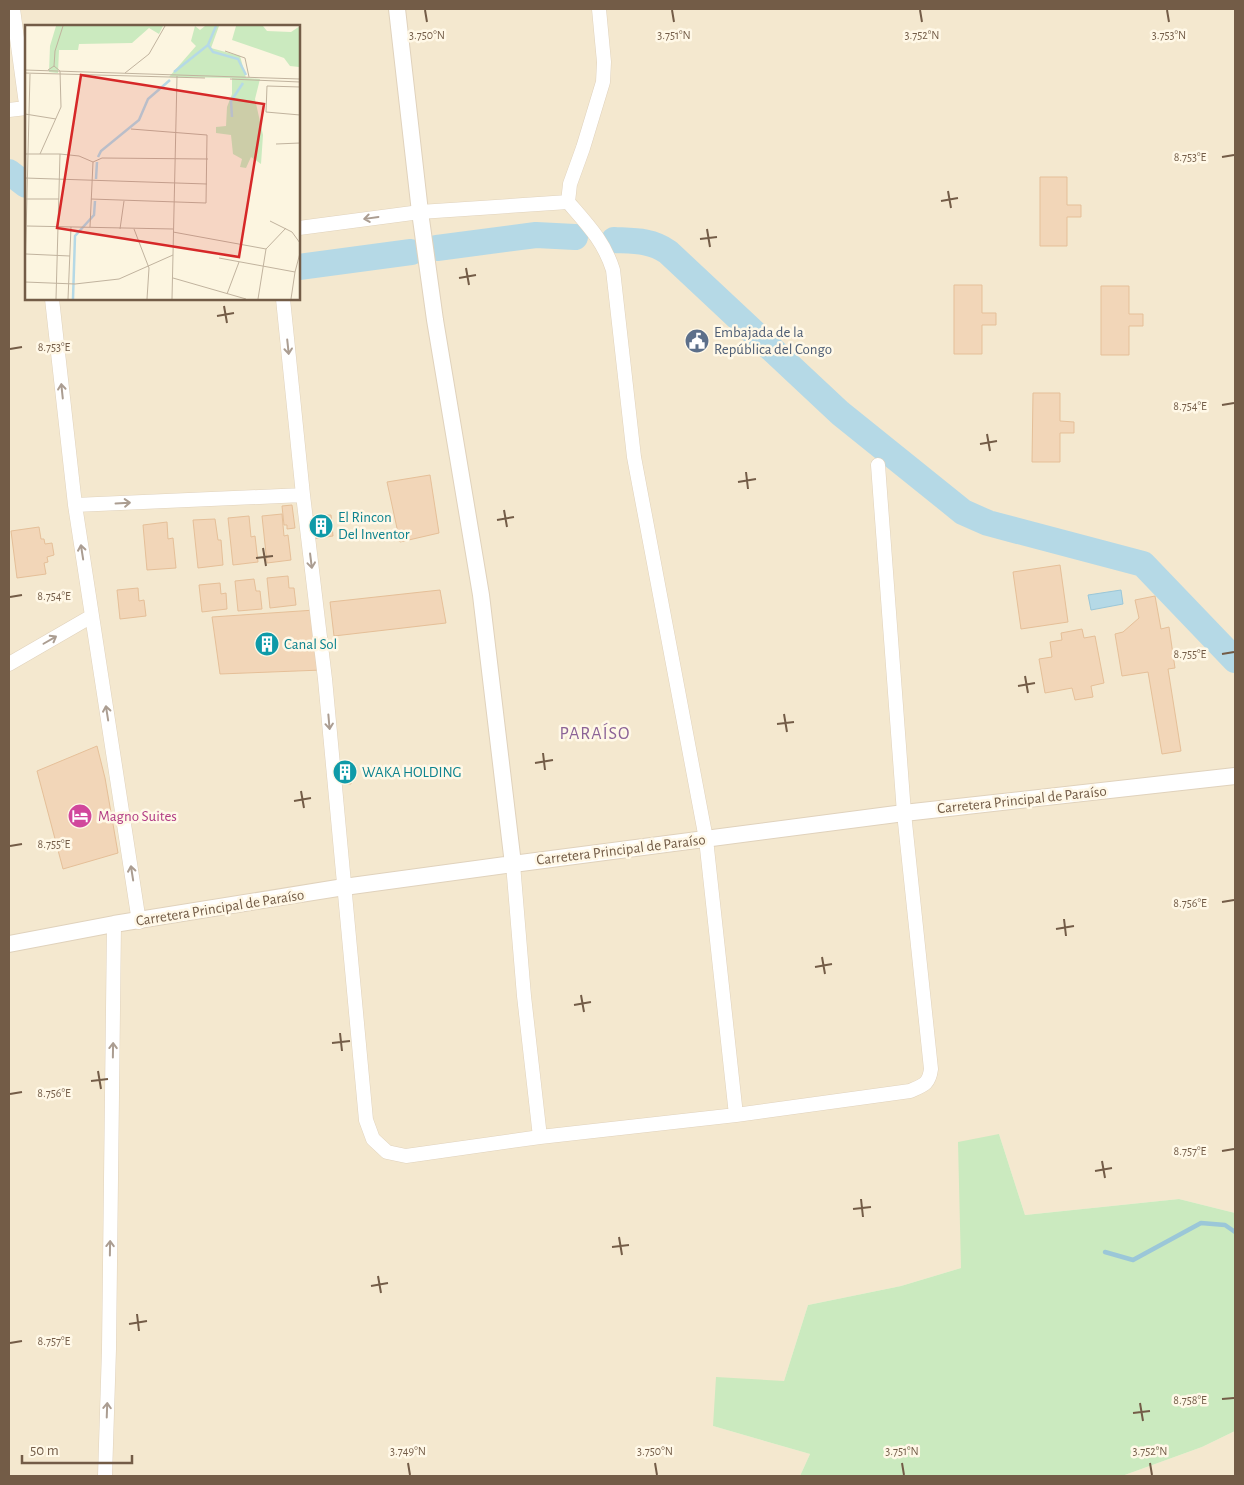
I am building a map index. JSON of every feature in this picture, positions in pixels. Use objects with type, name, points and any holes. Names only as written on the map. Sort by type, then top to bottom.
[{"type":"street","points":[[9,10],[13,9],[25,99]]},
{"type":"street","points":[[397,9],[420,212],[435,320],[481,595],[513,864],[524,996],[540,1137]]},
{"type":"street","points":[[599,9],[604,62],[603,82],[570,184],[568,202],[594,231],[607,252],[613,270],[634,457],[706,839],[736,1115]]},
{"type":"street","points":[[9,110],[25,106]]},
{"type":"street","points":[[300,228],[420,212],[568,202]]},
{"type":"street","points":[[52,300],[75,505],[139,922]]},
{"type":"street","points":[[283,300],[303,495],[325,679],[366,1120],[373,1139],[387,1152],[406,1156],[540,1137],[736,1115],[910,1091],[924,1085],[930,1078],[931,1069],[904,813],[878,464]]},
{"type":"street","points":[[75,505],[303,495]]},
{"type":"street","points":[[9,664],[92,616]]},
{"type":"street","name":"Carretera Principal de Paraíso","points":[[9,944],[114,924],[139,922],[344,887],[904,813],[1235,776]]},
{"type":"street","points":[[105,1476],[109,1349],[114,924]]},
{"type":"shaded area","points":[[9,9],[1235,9],[1235,1213],[1179,1199],[1025,1215],[999,1134],[961,1268],[901,1286],[808,1305],[784,1381],[713,1426],[810,1454],[800,1476],[9,1476]]},
{"type":"shaded area","points":[[1235,1431],[1235,1476],[1122,1476],[1202,1447]]},
{"type":"green space","points":[[999,1134],[1025,1215],[1179,1199],[1235,1213],[1235,1431],[1202,1447],[1122,1476],[800,1476],[810,1454],[713,1426],[716,1377],[784,1381],[808,1305],[901,1286],[961,1268],[958,1142]]},
{"type":"water","points":[[1121,590],[1123,604],[1091,610],[1088,595]]},
{"type":"building","points":[[1040,177],[1067,177],[1067,205],[1081,205],[1081,217],[1067,217],[1067,246],[1040,246]]},
{"type":"building","points":[[954,285],[982,285],[982,313],[996,313],[996,325],[982,325],[982,354],[954,354]]},
{"type":"building","points":[[1101,286],[1129,286],[1129,314],[1143,314],[1143,326],[1129,326],[1129,355],[1101,355]]},
{"type":"building","points":[[1033,393],[1060,393],[1060,421],[1074,422],[1074,433],[1060,433],[1060,462],[1032,462]]},
{"type":"building","points":[[430,475],[439,533],[400,542],[387,482]]},
{"type":"building","points":[[292,505],[295,528],[287,529],[287,525],[284,525],[282,506]]},
{"type":"building","points":[[282,514],[284,536],[288,535],[291,560],[267,563],[262,516]]},
{"type":"building","name":"El Rincon Del Inventor","points":[[331,515],[333,536],[311,539],[308,516]]},
{"type":"building","points":[[249,516],[251,537],[255,536],[258,562],[233,565],[228,518]]},
{"type":"building","points":[[215,519],[218,540],[221,540],[223,565],[198,568],[193,520]]},
{"type":"building","points":[[167,522],[168,539],[173,538],[176,568],[147,570],[143,525]]},
{"type":"building","points":[[39,527],[41,539],[44,539],[45,544],[52,543],[54,555],[47,557],[48,562],[44,563],[46,574],[17,578],[11,531]]},
{"type":"building","points":[[1060,565],[1068,622],[1021,629],[1013,572]]},
{"type":"building","points":[[288,576],[289,588],[294,588],[296,605],[270,608],[267,578]]},
{"type":"building","points":[[254,579],[256,591],[260,591],[262,609],[238,611],[235,581]]},
{"type":"building","points":[[220,583],[221,594],[226,593],[227,609],[202,612],[199,585]]},
{"type":"building","points":[[138,588],[139,601],[144,600],[146,616],[120,619],[117,590]]},
{"type":"building","points":[[440,590],[446,623],[334,636],[330,602]]},
{"type":"building","points":[[1155,596],[1161,629],[1169,627],[1175,668],[1168,669],[1181,751],[1162,754],[1148,672],[1122,676],[1115,634],[1123,632],[1139,618],[1135,600]]},
{"type":"building","name":"Canal Sol","points":[[315,610],[322,670],[220,674],[212,617]]},
{"type":"building","points":[[1082,629],[1084,638],[1095,636],[1104,683],[1091,686],[1093,697],[1075,700],[1072,688],[1045,693],[1039,659],[1052,657],[1050,642],[1062,640],[1061,633]]},
{"type":"building","name":"Magno Suites","points":[[97,746],[105,778],[118,853],[63,869],[37,771]]},
{"type":"building","name":"WAKA HOLDING","points":[[340,767],[350,767],[351,784],[340,783]]},
{"type":"waterway","points":[[9,172],[25,184]]},
{"type":"waterway","points":[[437,248],[536,235],[575,237]]},
{"type":"waterway","points":[[614,240],[649,243],[668,252],[840,413],[963,512],[988,523],[1143,564],[1235,660]]},
{"type":"waterway","points":[[300,267],[411,252]]},
{"type":"waterway","points":[[1105,1252],[1133,1260],[1201,1223],[1225,1225],[1235,1232]]},
{"type":"place","name":"Embajada de la República del Congo","points":[[697,341]]},
{"type":"place","name":"El Rincon Del Inventor","points":[[321,526]]},
{"type":"place","name":"Canal Sol","points":[[267,644]]},
{"type":"place","name":"WAKA HOLDING","points":[[345,772]]},
{"type":"place","name":"Magno Suites","points":[[80,816]]},
{"type":"district","name":"PARAÍSO","points":[[595,734]]}]
